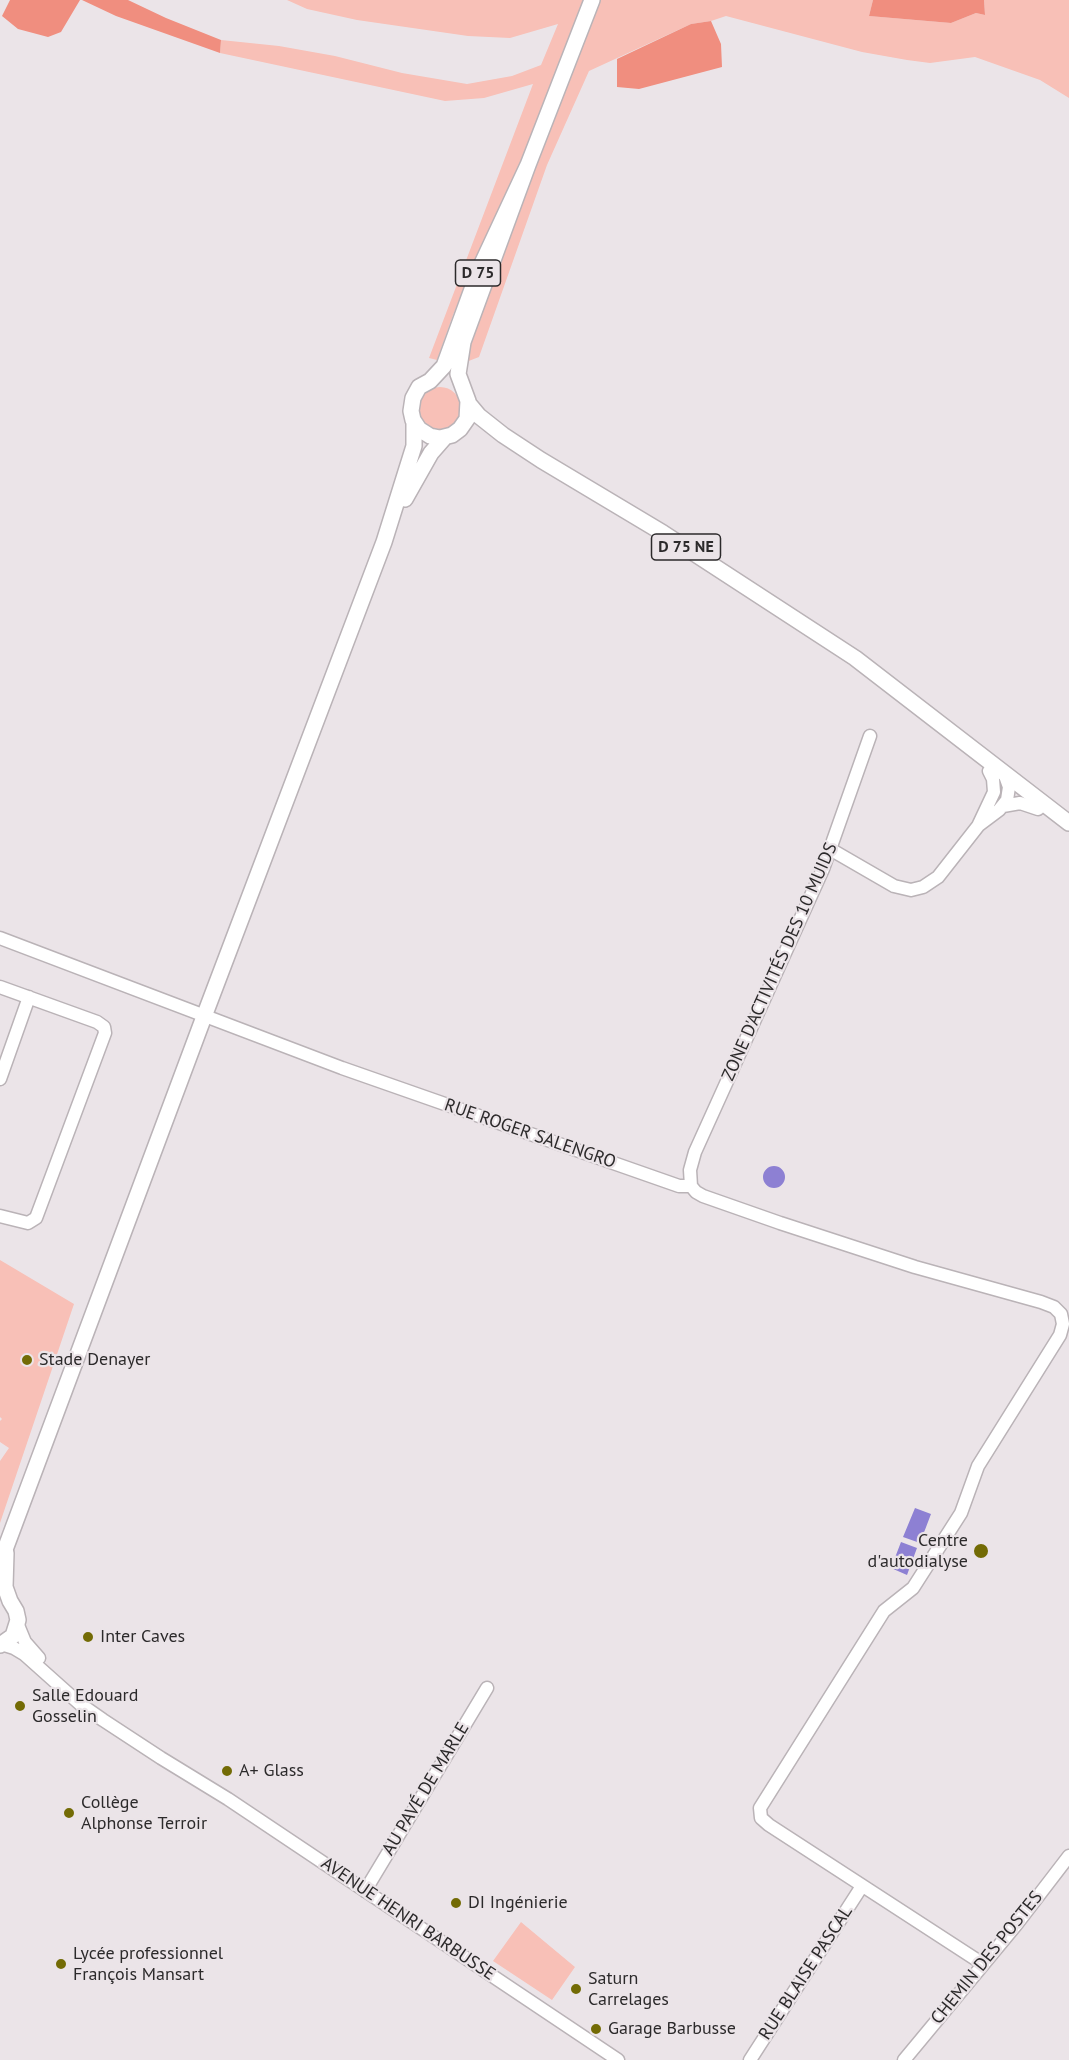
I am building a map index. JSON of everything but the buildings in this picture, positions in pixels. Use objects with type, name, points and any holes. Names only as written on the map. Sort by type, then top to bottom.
[{"type":"main road","name":"D 75","points":[[466,397],[458,370],[463,342],[592,0]]},
{"type":"main road","name":"D 75","points":[[430,381],[446,363],[479,270],[528,165]]},
{"type":"main road","points":[[0,1563],[384,542],[414,446],[412,398],[419,387],[430,381],[448,380],[466,397],[468,417],[460,429],[445,437],[433,449],[423,464],[384,542]]},
{"type":"main road","name":"D 75 NE","points":[[466,397],[476,413],[492,427],[541,460],[673,539],[827,642],[1016,787],[1069,823]]},
{"type":"main road","points":[[414,423],[428,435],[445,437]]},
{"type":"main road","name":"D 75 NE","points":[[460,429],[475,429],[487,433],[541,460]]},
{"type":"main road","name":"D 75 NE","points":[[1016,787],[1038,809],[1069,834]]},
{"type":"main road","points":[[1,1645],[11,1638],[18,1625],[17,1613],[5,1598],[7,1544]]},
{"type":"street","name":"ZONE D'ACTIVITÉS DES 10 MUIDS","points":[[692,1186],[690,1170],[695,1152],[830,849],[870,736]]},
{"type":"street","points":[[992,799],[996,771]]},
{"type":"street","points":[[830,849],[894,886],[907,890],[915,889],[938,877],[978,826],[999,790],[1016,787]]},
{"type":"street","points":[[1003,806],[1008,795],[1016,787]]},
{"type":"street","points":[[978,826],[1003,806],[1020,802],[1038,809]]},
{"type":"street","name":"RUE ROGER SALENGRO","points":[[0,938],[205,1014],[336,1066],[679,1186],[692,1186],[701,1195],[747,1212],[915,1267],[1041,1302],[1054,1307],[1061,1314],[1060,1335],[978,1466],[961,1513],[913,1588],[884,1611],[761,1804],[760,1814],[766,1823],[862,1886]]},
{"type":"street","points":[[0,987],[97,1022],[104,1027],[105,1033],[36,1218],[28,1222],[0,1216]]},
{"type":"street","points":[[0,1079],[28,997]]},
{"type":"street","name":"AVENUE HENRI BARBUSSE","points":[[18,1625],[22,1638],[31,1651],[77,1693],[173,1759],[197,1779]]},
{"type":"street","name":"AVENUE HENRI BARBUSSE","points":[[1,1645],[14,1648],[24,1654],[85,1707],[160,1758],[197,1779],[618,2060]]},
{"type":"street","name":"AU PAVÉ DE MARLE","points":[[365,1891],[487,1688]]},
{"type":"street","name":"CHEMIN DES POSTES","points":[[904,2060],[1069,1856]]},
{"type":"street","points":[[862,1886],[983,1964]]},
{"type":"street","name":"RUE BLAISE PASCAL","points":[[750,2060],[862,1886]]},
{"type":"shaded area","points":[[10,0],[80,0],[61,32],[48,37],[18,29],[2,16]]},
{"type":"shaded area","points":[[82,0],[128,0],[221,40],[220,53],[116,16]]},
{"type":"shaded area","points":[[287,0],[873,0],[869,16],[951,23],[976,13],[985,15],[984,0],[1069,0],[1069,98],[1040,80],[975,57],[930,63],[907,60],[862,52],[726,16],[691,24],[589,71],[547,165],[479,357],[466,362],[474,330],[504,248],[484,240],[437,360],[429,358],[533,84],[484,98],[445,101],[220,53],[221,40],[279,46],[335,56],[402,73],[467,84],[512,76],[541,65],[558,24],[510,38],[468,36],[357,20],[307,9]]},
{"type":"shaded area","points":[[873,0],[984,0],[985,15],[976,13],[951,23],[869,16]]},
{"type":"shaded area","points":[[711,21],[721,44],[722,67],[639,89],[617,87],[617,59],[691,24]]},
{"type":"shaded area","points":[[440,387],[448,388],[455,393],[460,400],[460,416],[455,423],[448,428],[440,429],[432,428],[425,423],[420,416],[419,408],[420,400],[425,393],[432,388]]},
{"type":"shaded area","points":[[774,1166],[784,1173],[785,1177],[778,1187],[774,1188],[764,1181],[763,1177],[770,1167]]},
{"type":"shaded area","name":"Stade Denayer","points":[[0,1260],[74,1304],[0,1523],[0,1461],[9,1448],[0,1442],[0,1421],[2,1419],[0,1417]]},
{"type":"shaded area","points":[[915,1508],[931,1514],[920,1543],[903,1537]]},
{"type":"shaded area","points":[[901,1542],[917,1548],[907,1575],[891,1568]]},
{"type":"shaded area","points":[[521,1922],[575,1967],[552,2000],[493,1961]]},
{"type":"place","name":"Stade Denayer","points":[[27,1360]]},
{"type":"place","name":"Centre d'autodialyse","points":[[981,1551]]},
{"type":"place","name":"Inter Caves","points":[[88,1637]]},
{"type":"place","name":"Salle Edouard Gosselin","points":[[20,1706]]},
{"type":"place","name":"A+ Glass","points":[[227,1771]]},
{"type":"place","name":"Collège Alphonse Terroir","points":[[69,1813]]},
{"type":"place","name":"DI Ingénierie","points":[[456,1903]]},
{"type":"place","name":"Lycée professionnel François Mansart","points":[[61,1964]]},
{"type":"place","name":"Saturn Carrelages","points":[[576,1989]]},
{"type":"place","name":"Garage Barbusse","points":[[596,2029]]}]
